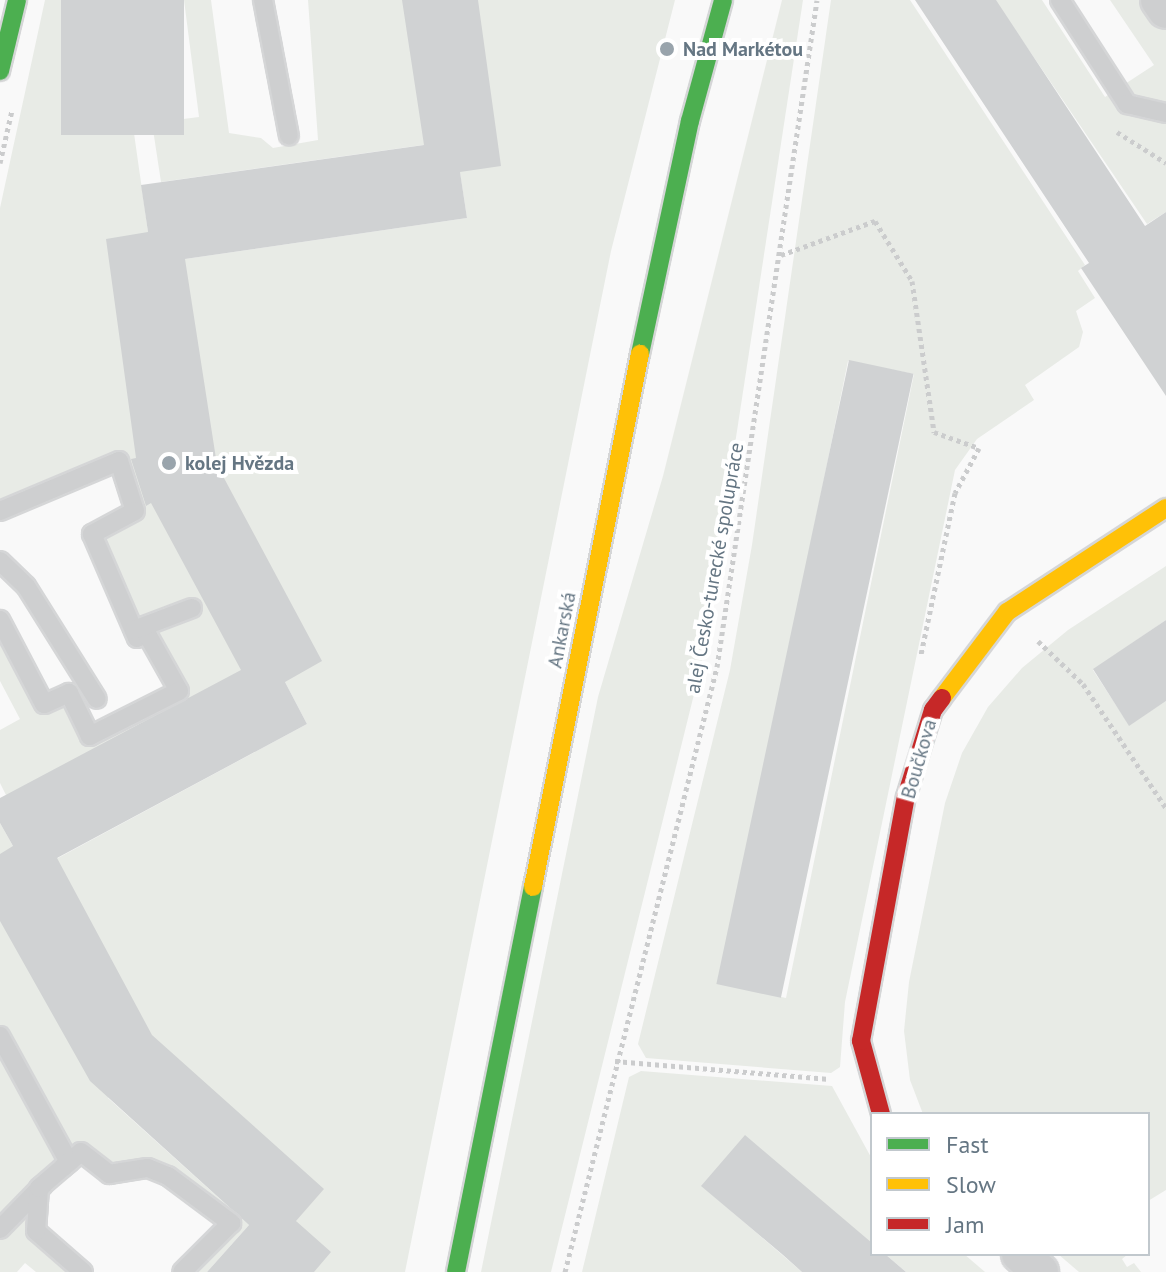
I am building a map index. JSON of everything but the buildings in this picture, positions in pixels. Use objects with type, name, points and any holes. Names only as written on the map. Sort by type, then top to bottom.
[{"type":"street","points":[[0,71],[17,0]]},
{"type":"street","name":"Ankarská","points":[[456,1272],[643,337],[690,121],[723,0]]},
{"type":"street","points":[[1159,0],[1166,10]]},
{"type":"street","name":"Boučkova","points":[[880,1112],[861,1041],[906,797],[933,710],[1007,612],[1166,508]]},
{"type":"street","points":[[1022,1256],[1040,1272]]},
{"type":"lane","points":[[263,0],[289,136]]},
{"type":"lane","points":[[1060,0],[1127,104],[1166,113]]},
{"type":"lane","points":[[0,511],[119,461],[135,511],[92,534],[137,638],[147,634],[179,691],[90,736],[69,693],[44,704],[0,620]]},
{"type":"lane","points":[[0,561],[26,586],[97,699]]},
{"type":"lane","points":[[134,630],[192,608]]},
{"type":"lane","points":[[0,1036],[69,1162]]},
{"type":"lane","points":[[0,1229],[39,1188],[81,1152],[109,1174],[148,1168],[191,1189],[231,1223],[182,1272]]},
{"type":"lane","points":[[39,1188],[36,1231],[83,1272]]},
{"type":"path","name":"alej Česko-turecké spolupráce","points":[[565,1272],[615,1061],[717,667],[817,0]]},
{"type":"path","points":[[781,255],[875,221],[912,281],[934,432],[979,448],[955,493],[918,669],[955,678]]},
{"type":"path","points":[[1007,612],[1083,684],[1166,808]]},
{"type":"path","points":[[615,1061],[830,1079],[867,1070]]},
{"type":"shaded area","points":[[45,0],[61,0],[79,133],[133,126],[148,232],[185,259],[467,218],[460,173],[428,177],[423,145],[161,182],[152,123],[199,117],[184,0],[211,0],[229,133],[261,138],[273,148],[318,140],[308,0],[675,0],[611,251],[405,1272],[314,1272],[296,1221],[158,1042],[108,1098],[249,1225],[207,1272],[182,1272],[230,1223],[168,1176],[119,1175],[81,1152],[40,1188],[36,1231],[83,1272],[36,1272],[25,1263],[17,1272],[0,1272],[0,823],[13,846],[42,831],[58,858],[307,724],[285,682],[6,795],[0,783],[0,730],[20,719],[0,681],[0,620],[44,703],[69,693],[90,736],[179,691],[148,634],[137,638],[92,534],[135,511],[119,461],[0,511],[0,208]]},
{"type":"shaded area","points":[[782,0],[803,0],[701,666],[551,1272],[481,1272],[598,697],[663,476]]},
{"type":"shaded area","points":[[831,0],[910,0],[1085,265],[1078,271],[1095,298],[1076,311],[1083,332],[1079,347],[1025,385],[1034,400],[977,439],[955,470],[845,1002],[840,1067],[831,1073],[646,1058],[638,1044],[730,670],[752,545]],"holes":[[[848,361],[914,374],[786,998],[721,984]]]},
{"type":"shaded area","points":[[995,0],[1042,0],[1105,97],[1154,65],[1110,0],[1166,0],[1166,212],[1147,224]]},
{"type":"shaded area","points":[[1166,566],[1166,620],[1093,670],[1129,725],[1166,701],[1166,1190],[1150,1200],[1150,1112],[922,1112],[910,1080],[904,1031],[909,982],[945,803],[962,753],[988,707],[1022,668],[1068,630]]},
{"type":"shaded area","points":[[641,1071],[832,1086],[870,1155],[870,1242],[702,1186],[802,1272],[582,1272],[629,1077]]},
{"type":"shaded area","points":[[887,1256],[966,1256],[985,1272],[906,1272]]},
{"type":"shaded area","points":[[1060,1256],[1126,1256],[1122,1259],[1127,1267],[1134,1263],[1141,1272],[1079,1272]]},
{"type":"traffic: fast","points":[[0,71],[17,0]]},
{"type":"traffic: fast","points":[[640,354],[690,121],[723,0]]},
{"type":"traffic: fast","points":[[456,1272],[533,887]]},
{"type":"traffic: slow","points":[[533,887],[640,354]]},
{"type":"traffic: slow","points":[[942,698],[1007,612],[1166,508]]},
{"type":"traffic: jam","points":[[880,1112],[861,1041],[906,797],[933,710],[942,698]]},
{"type":"place","name":"Nad Markétou","points":[[667,49]]},
{"type":"place","name":"kolej Hvězda","points":[[169,463]]}]
